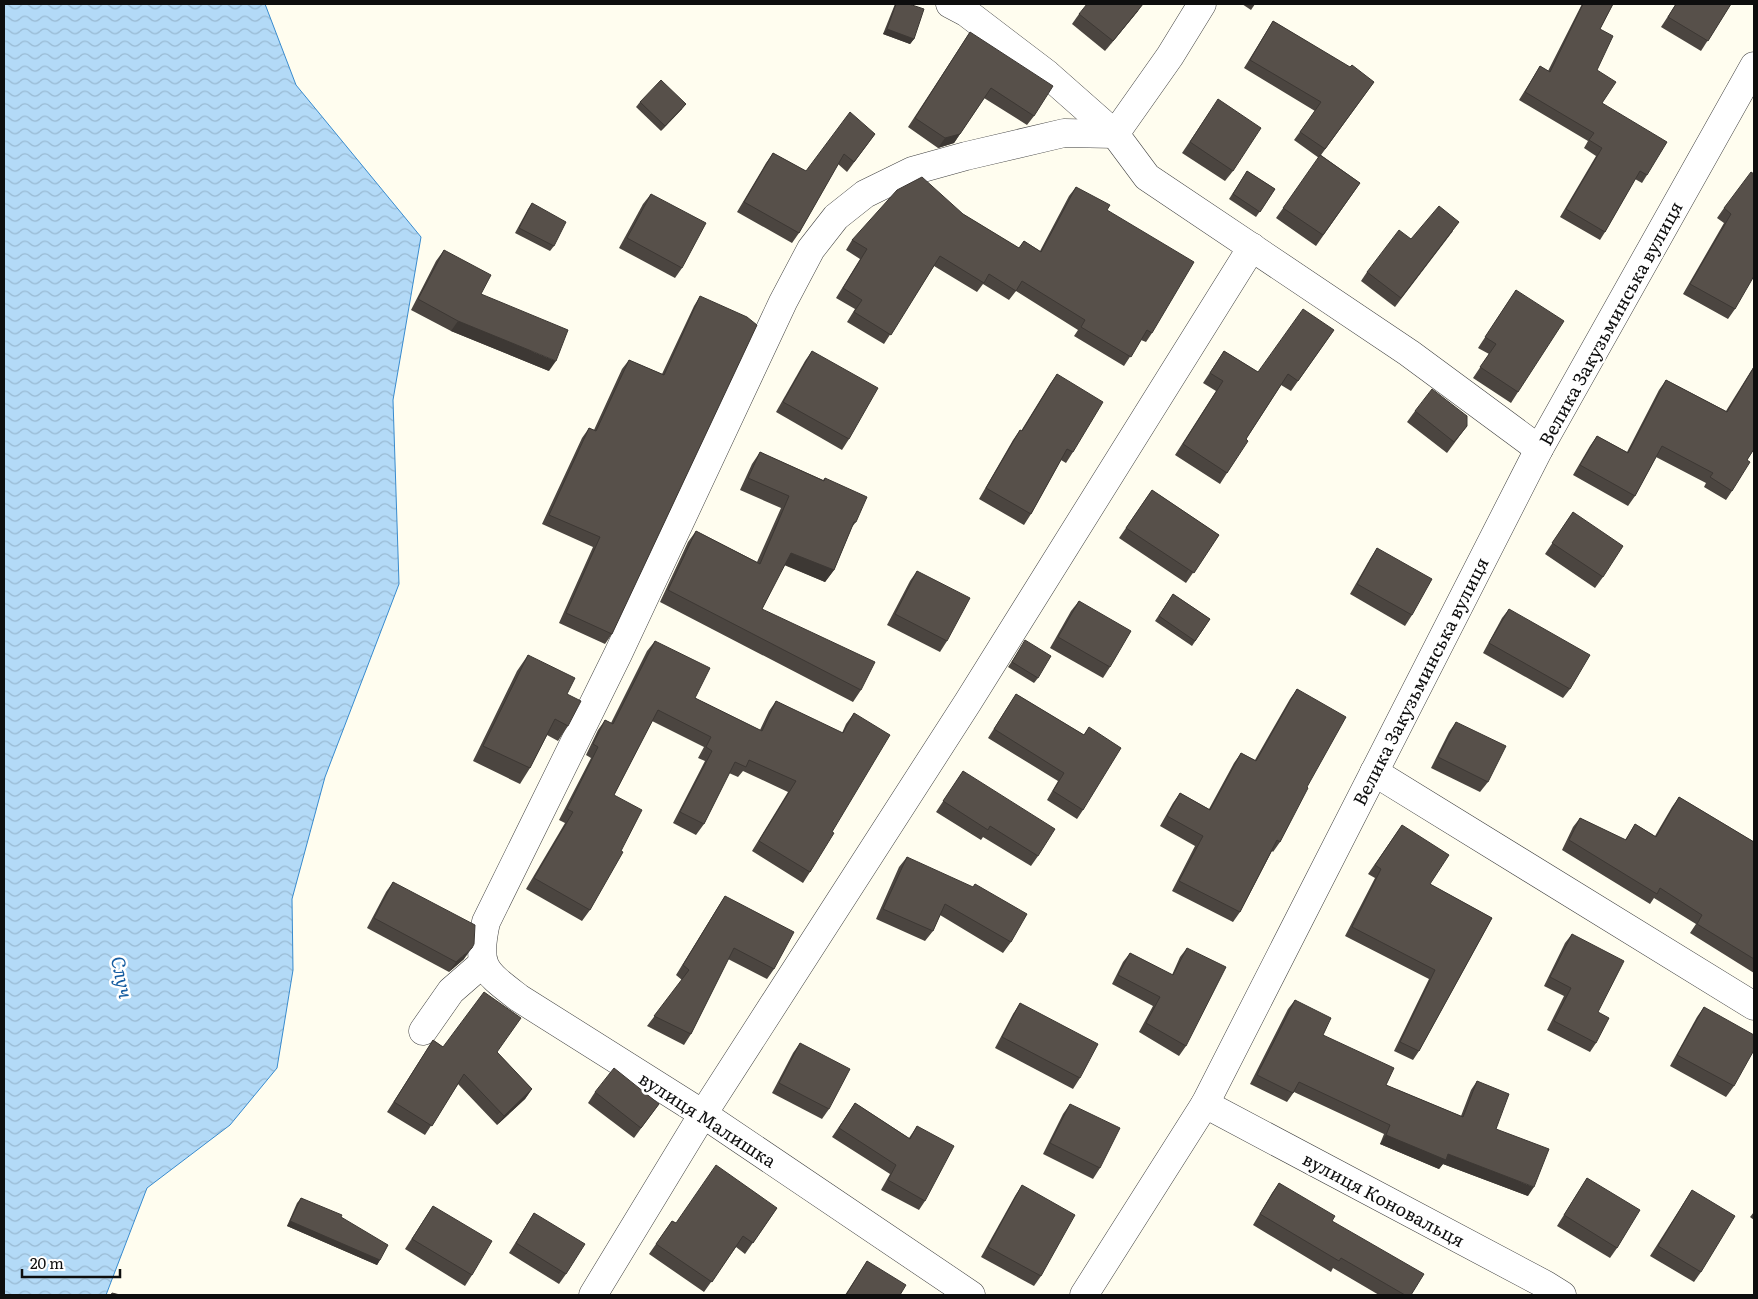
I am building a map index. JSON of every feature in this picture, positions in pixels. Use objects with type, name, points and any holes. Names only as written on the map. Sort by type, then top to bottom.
[{"type":"street","points":[[950,4],[966,13],[1047,74],[1114,134],[1147,177],[1409,353],[1539,449]]},
{"type":"street","points":[[1114,134],[1170,56],[1202,4]]},
{"type":"street","name":"Велика Закузьминська вулиця","points":[[1084,1295],[1205,1104],[1539,449],[1754,66]]},
{"type":"street","points":[[423,1031],[451,991],[482,964],[482,942],[486,922],[618,654],[783,302],[811,249],[836,217],[865,194],[912,171],[1064,133],[1114,134]]},
{"type":"street","points":[[593,1295],[703,1114],[968,702],[1252,248]]},
{"type":"street","points":[[1374,772],[1754,1006]]},
{"type":"street","name":"вулиця Малишка","points":[[482,964],[496,981],[519,998],[703,1114],[971,1295]]},
{"type":"street","name":"вулиця Коновальця","points":[[1205,1104],[1562,1295]]},
{"type":"water","name":"Случ","points":[[4,4],[265,4],[296,85],[421,237],[393,400],[399,584],[325,777],[292,899],[293,970],[277,1068],[230,1125],[147,1188],[106,1295],[4,1295]]},
{"type":"building","points":[[896,4],[909,4],[924,9],[914,39],[887,29]]},
{"type":"building","points":[[1087,4],[1143,4],[1113,41],[1079,14]]},
{"type":"building","points":[[1583,4],[1613,4],[1600,29],[1613,36],[1597,70],[1616,82],[1602,103],[1667,142],[1647,175],[1640,171],[1605,232],[1566,209],[1602,148],[1589,140],[1594,133],[1525,92],[1540,66],[1550,72]]},
{"type":"building","points":[[1676,4],[1731,4],[1708,41],[1668,17]]},
{"type":"building","points":[[1273,21],[1350,67],[1352,65],[1374,82],[1325,149],[1300,132],[1321,102],[1250,60]]},
{"type":"building","points":[[970,32],[1053,86],[1034,116],[991,88],[960,134],[945,138],[915,118]]},
{"type":"building","points":[[661,80],[686,104],[665,126],[640,102]]},
{"type":"building","points":[[1218,99],[1261,128],[1233,171],[1190,142]]},
{"type":"building","points":[[850,112],[875,134],[854,162],[844,154],[799,233],[744,202],[773,153],[806,171]]},
{"type":"building","points":[[1320,155],[1360,183],[1323,235],[1283,208]]},
{"type":"building","points":[[1247,171],[1275,189],[1260,212],[1233,194]]},
{"type":"building","points":[[1751,172],[1754,174],[1754,276],[1735,309],[1690,284],[1731,214],[1724,208]]},
{"type":"building","points":[[922,177],[963,214],[1019,248],[1024,241],[1041,252],[1076,187],[1110,205],[1107,210],[1194,262],[1152,333],[1147,330],[1131,357],[1081,327],[1085,320],[1022,281],[1016,291],[989,274],[984,283],[940,256],[891,335],[854,312],[862,300],[843,288],[867,249],[852,240],[897,190]]},
{"type":"building","points":[[651,194],[706,223],[682,268],[627,238]]},
{"type":"building","points":[[532,203],[566,222],[554,246],[519,228]]},
{"type":"building","points":[[1439,206],[1459,222],[1401,298],[1367,272],[1399,230],[1411,239]]},
{"type":"building","points":[[444,250],[491,275],[481,294],[568,330],[556,361],[458,321],[418,299]]},
{"type":"building","points":[[1516,290],[1564,321],[1518,392],[1480,367],[1496,344],[1485,337]]},
{"type":"building","points":[[700,296],[747,317],[757,325],[612,634],[566,613],[600,537],[549,515],[589,428],[596,431],[629,360],[664,375]]},
{"type":"building","points":[[1303,309],[1334,330],[1298,381],[1288,374],[1246,439],[1248,441],[1227,473],[1183,444],[1223,381],[1210,373],[1224,351],[1258,372]]},
{"type":"building","points":[[812,351],[878,388],[849,439],[783,402]]},
{"type":"building","points":[[1754,367],[1754,449],[1747,460],[1750,462],[1732,491],[1710,477],[1713,473],[1662,446],[1635,496],[1580,465],[1597,436],[1628,453],[1666,380],[1727,412]]},
{"type":"building","points":[[1057,374],[1103,402],[1073,452],[1067,449],[1031,514],[986,488],[1020,430],[1022,431]]},
{"type":"building","points":[[1432,389],[1467,416],[1467,426],[1454,442],[1415,411]]},
{"type":"building","points":[[760,452],[824,481],[825,478],[867,497],[856,522],[854,522],[834,570],[791,553],[762,609],[875,662],[861,690],[668,590],[696,531],[760,564],[789,496],[748,478]]},
{"type":"building","points":[[1152,490],[1219,535],[1194,573],[1126,528]]},
{"type":"building","points":[[1573,512],[1623,546],[1603,577],[1552,543]]},
{"type":"building","points":[[1377,548],[1432,579],[1412,615],[1357,584]]},
{"type":"building","points":[[917,571],[970,598],[947,641],[895,614]]},
{"type":"building","points":[[1173,594],[1210,619],[1195,641],[1159,616]]},
{"type":"building","points":[[1079,601],[1131,631],[1110,667],[1058,637]]},
{"type":"building","points":[[1509,609],[1590,655],[1570,689],[1489,643]]},
{"type":"building","points":[[1025,640],[1051,656],[1038,678],[1012,662]]},
{"type":"building","points":[[655,641],[710,668],[695,698],[762,731],[776,701],[843,733],[854,713],[890,735],[810,872],[759,841],[796,781],[749,760],[746,767],[735,762],[704,824],[680,812],[712,751],[706,747],[711,737],[658,710],[614,795],[642,810],[621,851],[623,852],[590,910],[534,878],[573,812],[567,809],[598,747],[593,744],[605,720],[613,724]]},
{"type":"building","points":[[528,655],[575,678],[567,694],[581,701],[568,726],[555,719],[530,768],[483,746]]},
{"type":"building","points":[[1297,689],[1346,717],[1307,787],[1280,842],[1277,840],[1240,912],[1179,881],[1203,836],[1167,816],[1180,793],[1210,810],[1241,753],[1256,761]]},
{"type":"building","points":[[1016,694],[1084,735],[1089,727],[1121,748],[1083,810],[1053,791],[1064,773],[994,729]]},
{"type":"building","points":[[1456,722],[1506,746],[1488,782],[1438,757]]},
{"type":"building","points":[[963,771],[1055,829],[1038,856],[990,826],[988,830],[943,801]]},
{"type":"building","points":[[1679,797],[1754,842],[1754,959],[1697,924],[1702,915],[1660,888],[1657,894],[1569,840],[1580,818],[1626,840],[1635,824],[1656,837]]},
{"type":"building","points":[[1402,825],[1449,855],[1430,884],[1492,918],[1419,1051],[1400,1042],[1435,970],[1352,927],[1381,869],[1375,865]]},
{"type":"building","points":[[907,857],[973,887],[975,884],[1027,914],[1011,942],[945,904],[933,931],[883,909]]},
{"type":"building","points":[[393,882],[475,925],[472,948],[456,962],[374,918]]},
{"type":"building","points":[[725,896],[794,932],[774,969],[734,948],[691,1034],[654,1016],[689,970],[683,965]]},
{"type":"building","points":[[1572,934],[1624,961],[1598,1012],[1609,1018],[1596,1043],[1554,1021],[1571,988],[1550,977]]},
{"type":"building","points":[[1187,948],[1226,967],[1186,1046],[1146,1023],[1160,997],[1118,975],[1130,953],[1173,975]]},
{"type":"building","points":[[484,992],[521,1018],[497,1052],[532,1089],[504,1116],[464,1074],[432,1126],[394,1102],[433,1040],[443,1047]]},
{"type":"building","points":[[1295,1000],[1331,1018],[1323,1035],[1394,1068],[1386,1085],[1463,1117],[1477,1081],[1509,1094],[1496,1129],[1549,1149],[1534,1187],[1448,1154],[1446,1160],[1386,1135],[1390,1125],[1299,1082],[1293,1093],[1257,1075]]},
{"type":"building","points":[[1020,1003],[1098,1044],[1080,1078],[1002,1037]]},
{"type":"building","points":[[1704,1007],[1754,1035],[1754,1050],[1734,1086],[1677,1055]]},
{"type":"building","points":[[800,1043],[850,1069],[829,1109],[779,1083]]},
{"type":"building","points":[[614,1068],[659,1104],[641,1128],[595,1092]]},
{"type":"building","points":[[855,1103],[910,1139],[917,1126],[954,1146],[925,1201],[888,1180],[896,1165],[839,1128]]},
{"type":"building","points":[[1070,1104],[1120,1128],[1100,1168],[1050,1143]]},
{"type":"building","points":[[716,1165],[777,1208],[753,1243],[743,1236],[712,1282],[656,1244],[672,1221],[676,1223]]},
{"type":"building","points":[[1587,1178],[1640,1210],[1617,1248],[1564,1215]]},
{"type":"building","points":[[1279,1183],[1335,1216],[1332,1221],[1424,1274],[1411,1295],[1405,1295],[1341,1258],[1339,1261],[1260,1214]]},
{"type":"building","points":[[1022,1185],[1075,1215],[1041,1276],[988,1247]]},
{"type":"building","points":[[1692,1190],[1735,1216],[1701,1272],[1658,1246]]},
{"type":"building","points":[[301,1198],[342,1215],[341,1217],[388,1245],[380,1260],[290,1221]]},
{"type":"building","points":[[433,1206],[492,1241],[472,1275],[412,1239]]},
{"type":"building","points":[[534,1213],[585,1244],[566,1274],[516,1243]]},
{"type":"building","points":[[867,1261],[906,1285],[900,1295],[846,1295]]}]
